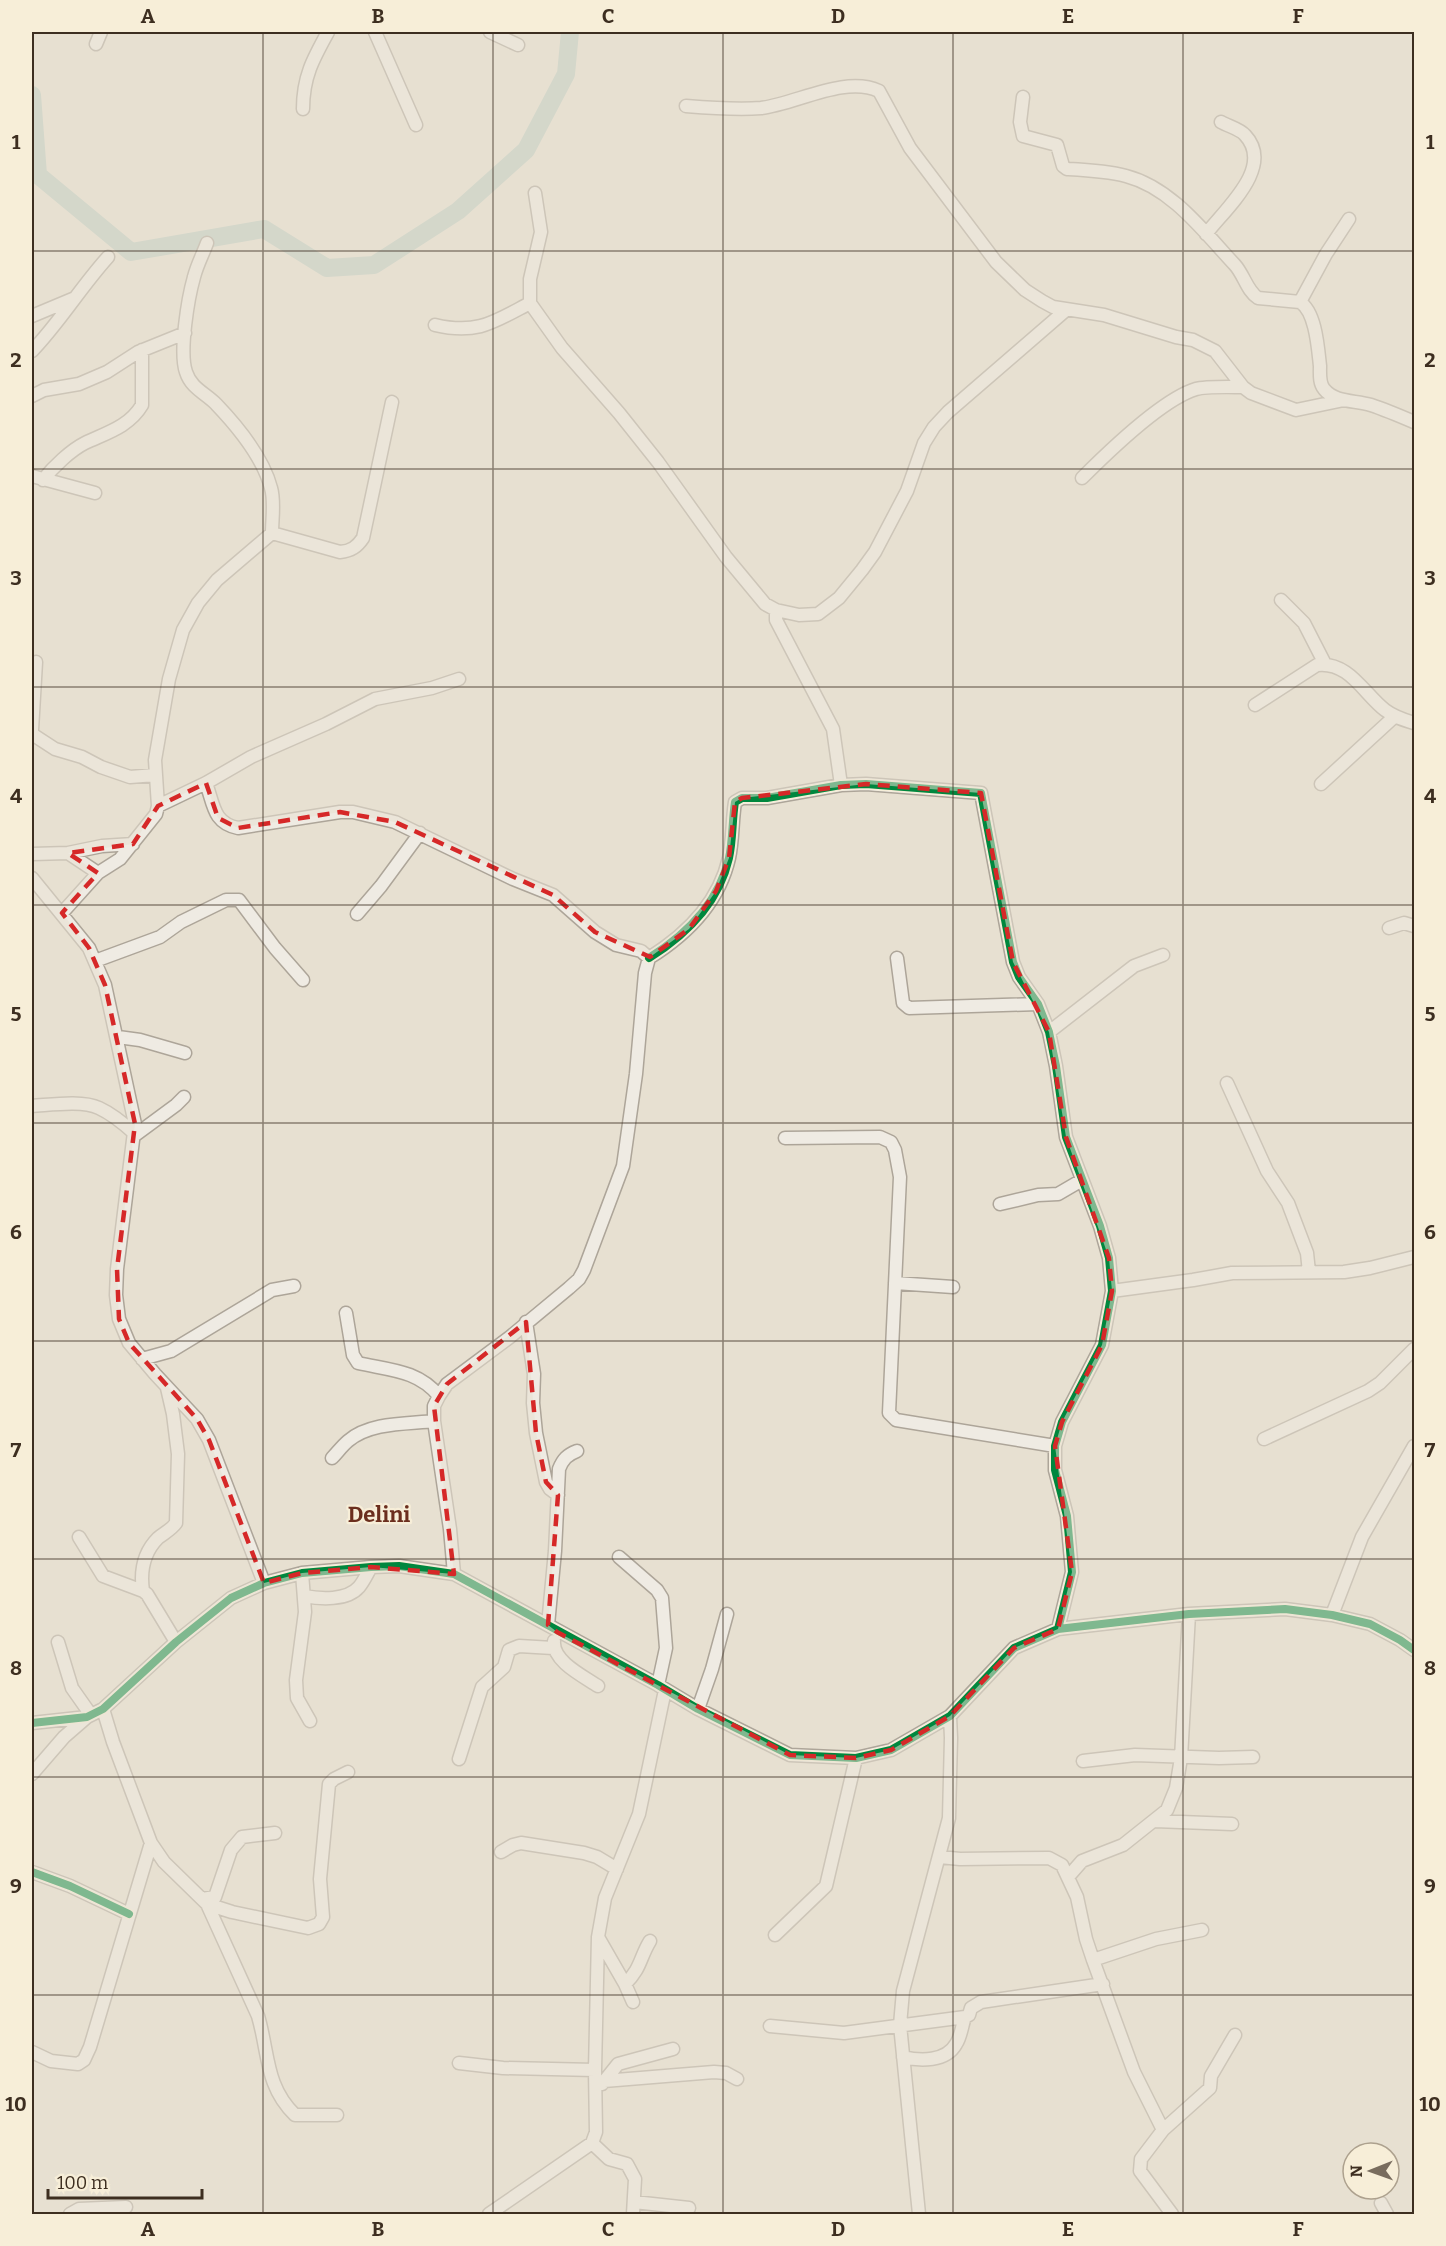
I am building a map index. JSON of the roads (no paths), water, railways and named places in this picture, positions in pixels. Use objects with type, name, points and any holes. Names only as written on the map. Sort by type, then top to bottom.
[{"type":"street","points":[[96,44],[101,32]]},
{"type":"street","points":[[303,109],[303,88],[309,68],[328,32]]},
{"type":"street","points":[[375,32],[416,124]]},
{"type":"street","points":[[490,32],[518,45]]},
{"type":"street","points":[[686,106],[763,107],[830,90],[863,86],[879,91],[910,148],[996,262],[1025,290],[1053,307],[1104,315],[1193,340],[1215,351],[1243,387],[1266,400],[1296,410],[1344,400]]},
{"type":"street","points":[[1023,97],[1020,122],[1023,136],[1057,145],[1062,166],[1067,169],[1127,176],[1143,182],[1181,208],[1240,270],[1254,295],[1264,300],[1300,302],[1310,312],[1323,388],[1334,397],[1371,405],[1414,422]]},
{"type":"street","points":[[1206,234],[1246,184],[1253,173],[1256,160],[1253,147],[1244,134],[1221,122]]},
{"type":"street","points":[[534,193],[541,232],[531,272],[530,303],[562,348],[619,412],[658,462],[726,557],[765,604],[776,610],[799,615],[818,614],[839,598],[875,552],[907,491],[924,443],[934,427],[948,412],[1066,310]]},
{"type":"street","points":[[1300,302],[1316,270],[1349,219]]},
{"type":"street","points":[[62,913],[98,873],[120,860],[151,822],[158,806],[155,760],[169,680],[183,630],[198,603],[218,580],[272,533],[272,490],[266,472],[235,426],[211,400],[200,393],[186,372],[183,357],[194,275],[207,243]]},
{"type":"street","points":[[32,351],[56,326],[91,276],[108,257]]},
{"type":"street","points":[[32,316],[76,297]]},
{"type":"street","points":[[435,325],[453,329],[470,329],[490,324],[530,303]]},
{"type":"street","points":[[32,396],[44,390],[80,384],[107,372],[142,350],[185,333]]},
{"type":"street","points":[[37,478],[75,449],[118,428],[138,412],[142,405],[142,350]]},
{"type":"street","points":[[1082,478],[1107,453],[1172,402],[1197,388],[1243,387]]},
{"type":"street","points":[[272,533],[340,552],[359,544],[363,538],[392,402]]},
{"type":"street","points":[[37,478],[95,493]]},
{"type":"street","points":[[1281,600],[1304,623],[1325,664]]},
{"type":"street","points":[[776,610],[776,620],[833,729],[841,785]]},
{"type":"street","points":[[36,662],[32,732],[55,749],[82,757],[101,767],[130,777],[155,776]]},
{"type":"street","points":[[1255,705],[1317,665],[1325,664],[1352,676],[1382,708],[1394,717],[1414,723]]},
{"type":"street","points":[[158,806],[207,783],[251,757],[326,724],[375,699],[432,688],[459,679]]},
{"type":"street","points":[[1321,784],[1394,717]]},
{"type":"street","points":[[207,783],[218,818],[238,828],[313,815],[353,812],[395,822],[513,879],[553,895],[595,932],[616,945],[641,951],[649,958]]},
{"type":"street","points":[[454,1574],[434,1406],[447,1384],[510,1337],[579,1279],[600,1231],[623,1166],[649,958],[689,929],[716,891],[729,858],[735,802],[742,798],[767,798],[841,785],[866,784],[981,793],[1018,977],[1038,1004],[1049,1032],[1066,1137],[1109,1258],[1112,1291],[1102,1344],[1062,1422],[1055,1446],[1055,1470],[1067,1516],[1072,1572],[1058,1629]]},
{"type":"street","points":[[357,914],[420,833]]},
{"type":"street","points":[[32,854],[68,853],[102,846],[133,844]]},
{"type":"street","points":[[68,853],[98,873]]},
{"type":"street","points":[[32,878],[89,948],[105,985],[118,1037],[135,1124],[116,1295],[119,1319],[129,1343],[197,1419],[209,1440],[264,1583]]},
{"type":"street","points":[[95,961],[160,937],[182,922],[226,900],[233,899],[239,900],[275,948],[303,980]]},
{"type":"street","points":[[1389,928],[1404,923],[1414,926]]},
{"type":"street","points":[[1049,1032],[1134,966],[1163,955]]},
{"type":"street","points":[[897,958],[903,1003],[909,1008],[1038,1004]]},
{"type":"street","points":[[118,1037],[140,1040],[185,1053]]},
{"type":"street","points":[[1227,1083],[1267,1171],[1288,1203],[1307,1253],[1310,1272]]},
{"type":"street","points":[[134,1134],[184,1097]]},
{"type":"street","points":[[32,1106],[64,1104],[96,1106],[114,1116],[134,1134]]},
{"type":"street","points":[[785,1138],[880,1137],[891,1142],[895,1150],[900,1177],[889,1413],[896,1420],[1055,1446]]},
{"type":"street","points":[[1000,1204],[1038,1195],[1058,1194],[1082,1180]]},
{"type":"street","points":[[1112,1291],[1232,1273],[1353,1271],[1414,1257]]},
{"type":"street","points":[[896,1283],[953,1287]]},
{"type":"street","points":[[141,1359],[171,1351],[272,1290],[294,1286]]},
{"type":"street","points":[[345,1313],[353,1355],[358,1363],[417,1376],[432,1387],[438,1396]]},
{"type":"street","points":[[526,1322],[534,1374],[533,1402],[536,1433],[546,1482],[550,1489],[558,1495]]},
{"type":"street","points":[[1264,1439],[1368,1391],[1380,1383],[1414,1349]]},
{"type":"street","points":[[143,1590],[140,1573],[147,1551],[176,1523],[178,1454],[167,1386]]},
{"type":"street","points":[[332,1458],[348,1441],[360,1433],[377,1427],[434,1421]]},
{"type":"street","points":[[1332,1616],[1362,1537],[1414,1446]]},
{"type":"street","points":[[577,1451],[568,1455],[562,1461],[559,1469],[553,1648],[558,1657],[598,1686]]},
{"type":"street","points":[[79,1537],[103,1576],[143,1590],[147,1594],[176,1642]]},
{"type":"street","points":[[489,2214],[592,2143],[596,2132],[597,1937],[605,1899],[639,1814],[662,1688],[666,1648],[662,1598],[657,1590],[619,1557]]},
{"type":"street","points":[[32,1774],[64,1737],[89,1716],[103,1709],[176,1642],[231,1598],[264,1583],[302,1573],[399,1566],[454,1574],[698,1709],[790,1755],[856,1758],[891,1750],[950,1716],[1014,1648],[1058,1629],[1189,1614],[1285,1610],[1370,1624],[1414,1650]]},
{"type":"street","points":[[304,1596],[330,1599],[348,1595],[357,1589],[371,1567]]},
{"type":"street","points":[[302,1573],[305,1612],[296,1680],[297,1698],[310,1721]]},
{"type":"street","points":[[698,1709],[727,1614]]},
{"type":"street","points":[[1068,1877],[1082,1861],[1122,1845],[1167,1810],[1173,1795],[1181,1758],[1189,1614]]},
{"type":"street","points":[[58,1642],[72,1688],[89,1716]]},
{"type":"street","points":[[459,1759],[483,1687],[504,1667],[509,1650],[519,1646],[553,1648]]},
{"type":"street","points":[[103,1709],[151,1843],[164,1862],[205,1901],[232,1912],[308,1928],[319,1924],[323,1917],[320,1879],[329,1784],[348,1772]]},
{"type":"street","points":[[32,1723],[89,1716]]},
{"type":"street","points":[[919,2214],[900,2025],[903,1991],[949,1818],[950,1716]]},
{"type":"street","points":[[1083,1761],[1135,1755],[1181,1758],[1253,1757]]},
{"type":"street","points":[[775,1935],[826,1886],[856,1758]]},
{"type":"street","points":[[1155,1821],[1232,1824]]},
{"type":"street","points":[[205,1901],[214,1897],[231,1850],[242,1837],[275,1833]]},
{"type":"street","points":[[32,2052],[51,2061],[78,2064],[84,2060],[90,2047],[151,1843]]},
{"type":"street","points":[[501,1852],[521,1843],[584,1853],[597,1857],[617,1869]]},
{"type":"street","points":[[940,1857],[960,1859],[1049,1858],[1062,1865],[1077,1897],[1086,1939],[1134,2072],[1163,2130]]},
{"type":"street","points":[[32,1872],[70,1886],[129,1914]]},
{"type":"street","points":[[205,1901],[258,2016],[272,2080],[282,2103],[295,2115],[337,2115]]},
{"type":"street","points":[[1093,1960],[1156,1939],[1202,1930]]},
{"type":"street","points":[[597,1937],[633,2002]]},
{"type":"street","points":[[625,1984],[641,1963],[645,1948],[650,1941]]},
{"type":"street","points":[[770,2026],[844,2033],[965,2017],[969,2015],[971,2008],[981,2001],[1103,1984]]},
{"type":"street","points":[[903,2057],[914,2059],[946,2055],[956,2045],[965,2017]]},
{"type":"street","points":[[1172,2214],[1140,2170],[1142,2159],[1163,2130],[1210,2088],[1211,2076],[1235,2035]]},
{"type":"street","points":[[596,2092],[618,2064],[674,2049]]},
{"type":"street","points":[[459,2063],[503,2068],[595,2070]]},
{"type":"street","points":[[604,2080],[714,2072],[726,2073],[737,2079]]},
{"type":"street","points":[[592,2143],[609,2158],[627,2164],[635,2179],[634,2208],[689,2208]]},
{"type":"street","points":[[70,2214],[80,2208],[126,2207]]},
{"type":"waterway","points":[[32,95],[38,175],[131,252],[264,229],[327,268],[374,265],[458,211],[526,150],[566,74],[570,32]]},
{"type":"district","name":"Delini","points":[[379,1514]]}]
